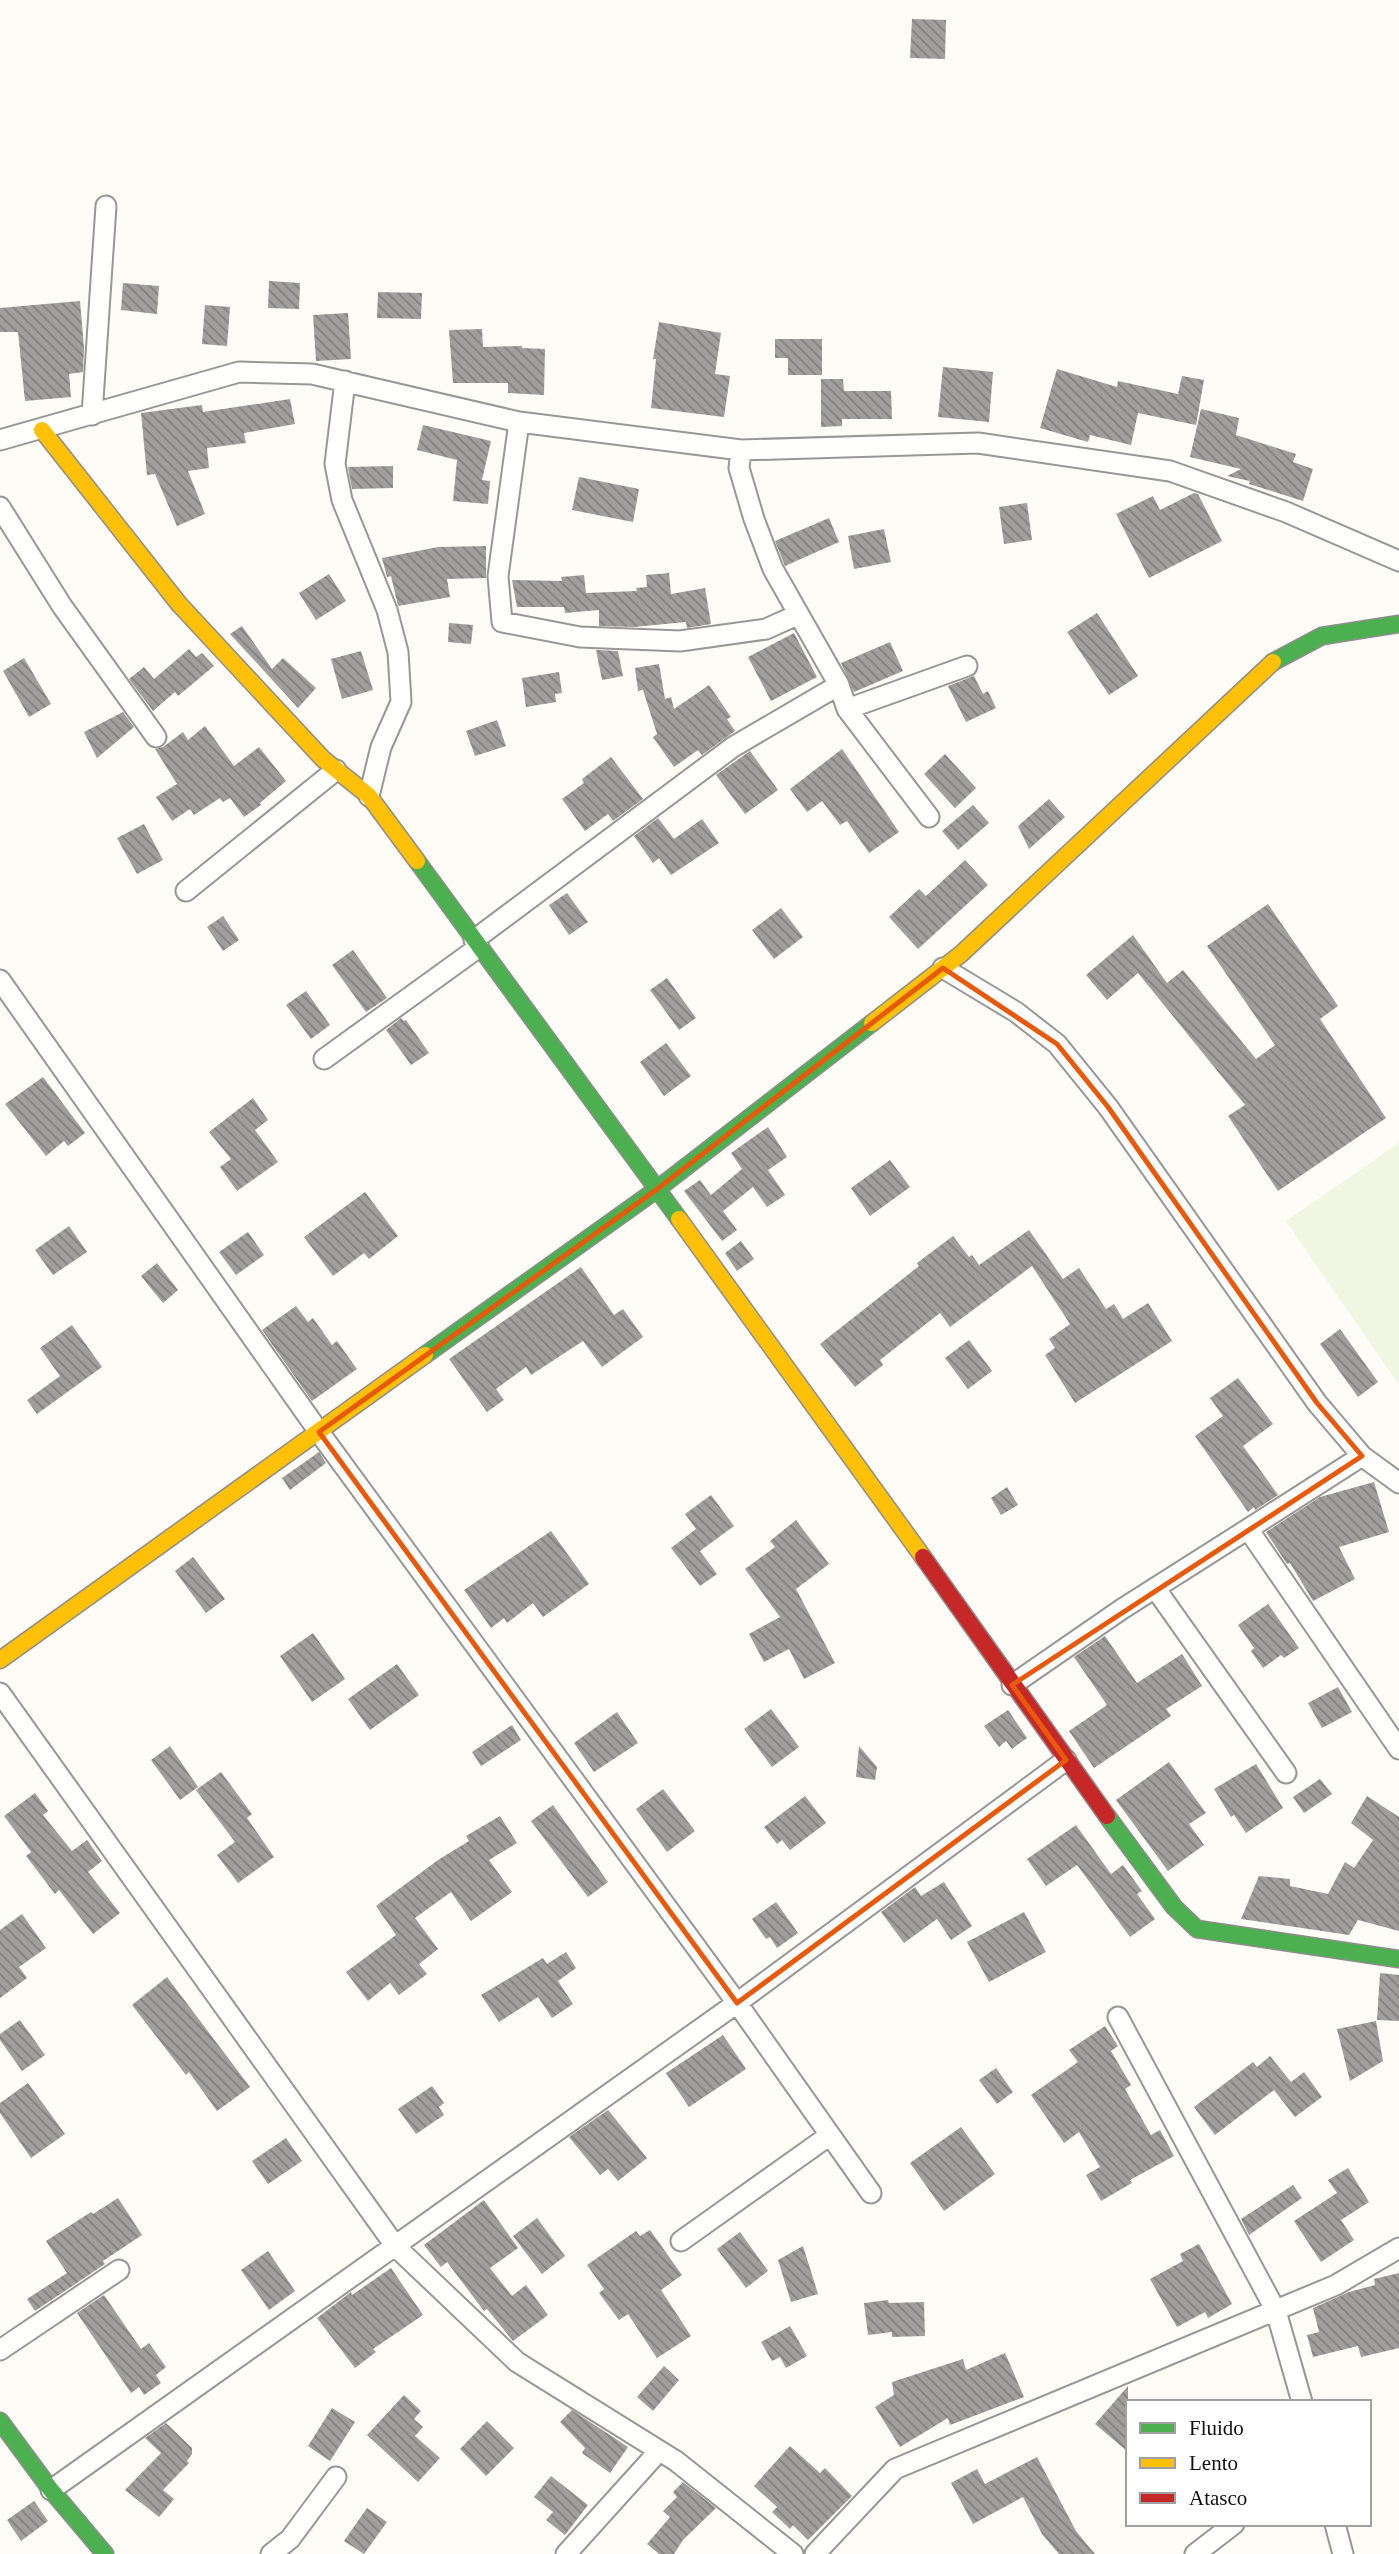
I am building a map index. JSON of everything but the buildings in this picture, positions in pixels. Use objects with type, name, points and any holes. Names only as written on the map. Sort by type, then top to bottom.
[{"type":"street","points":[[92,415],[106,206]]},
{"type":"street","points":[[0,440],[239,372],[312,374],[519,422],[741,450],[978,443],[1170,471],[1286,512],[1399,561]]},
{"type":"street","points":[[345,381],[335,464],[342,500],[387,610],[398,652],[401,702],[381,747],[369,796]]},
{"type":"street","points":[[519,422],[499,576],[502,622],[580,637],[680,641],[766,629],[797,615]]},
{"type":"street","points":[[42,430],[179,604],[323,759],[369,796],[841,1441],[1012,1685],[1174,1907],[1197,1929],[1399,1959]]},
{"type":"street","points":[[741,450],[739,468],[773,569],[839,685],[847,709],[929,817]]},
{"type":"street","points":[[0,507],[62,606],[156,737]]},
{"type":"street","points":[[0,1660],[656,1190],[961,954],[1273,662],[1322,636],[1399,624]]},
{"type":"street","points":[[847,709],[967,666]]},
{"type":"street","points":[[324,1059],[733,747],[839,685]]},
{"type":"street","points":[[186,891],[337,770]]},
{"type":"street","points":[[943,968],[1016,1012],[1058,1044],[1108,1107],[1309,1393],[1362,1457],[1399,1483]]},
{"type":"street","points":[[0,980],[319,1432],[737,2003],[871,2193]]},
{"type":"street","points":[[1012,1685],[1155,1588],[1362,1457]]},
{"type":"street","points":[[1248,1530],[1399,1749]]},
{"type":"street","points":[[1155,1588],[1286,1773]]},
{"type":"street","points":[[0,1693],[396,2247],[517,2362],[659,2451],[793,2554]]},
{"type":"street","points":[[51,2490],[737,2003],[1066,1760]]},
{"type":"street","points":[[1118,2017],[1276,2311],[1301,2400]]},
{"type":"street","points":[[681,2241],[830,2134]]},
{"type":"street","points":[[815,2554],[895,2469],[1336,2285],[1399,2248]]},
{"type":"street","points":[[0,2350],[119,2270]]},
{"type":"street","points":[[0,2421],[51,2490],[105,2554]]},
{"type":"street","points":[[566,2554],[659,2451]]},
{"type":"street","points":[[271,2554],[290,2539],[336,2477]]},
{"type":"street","points":[[1195,2554],[1231,2526]]},
{"type":"street","points":[[1336,2526],[1343,2554]]},
{"type":"highlighted area","points":[[943,968],[1057,1044],[1108,1107],[1317,1403],[1362,1456],[1012,1685],[1066,1760],[737,2003],[319,1432],[656,1190]]},
{"type":"green space","points":[[1399,1143],[1399,1385],[1286,1221]]},
{"type":"traffic: fast","points":[[1273,662],[1322,636],[1399,624]]},
{"type":"traffic: fast","points":[[417,861],[679,1219]]},
{"type":"traffic: fast","points":[[425,1355],[656,1190],[872,1023]]},
{"type":"traffic: fast","points":[[1107,1816],[1174,1907],[1197,1929],[1399,1959]]},
{"type":"traffic: fast","points":[[0,2421],[51,2490],[105,2554]]},
{"type":"traffic: slow","points":[[42,430],[179,604],[323,759],[369,796],[417,861]]},
{"type":"traffic: slow","points":[[872,1023],[961,954],[1273,662]]},
{"type":"traffic: slow","points":[[679,1219],[923,1557]]},
{"type":"traffic: slow","points":[[0,1660],[425,1355]]},
{"type":"traffic: jam","points":[[923,1557],[1107,1816]]}]
